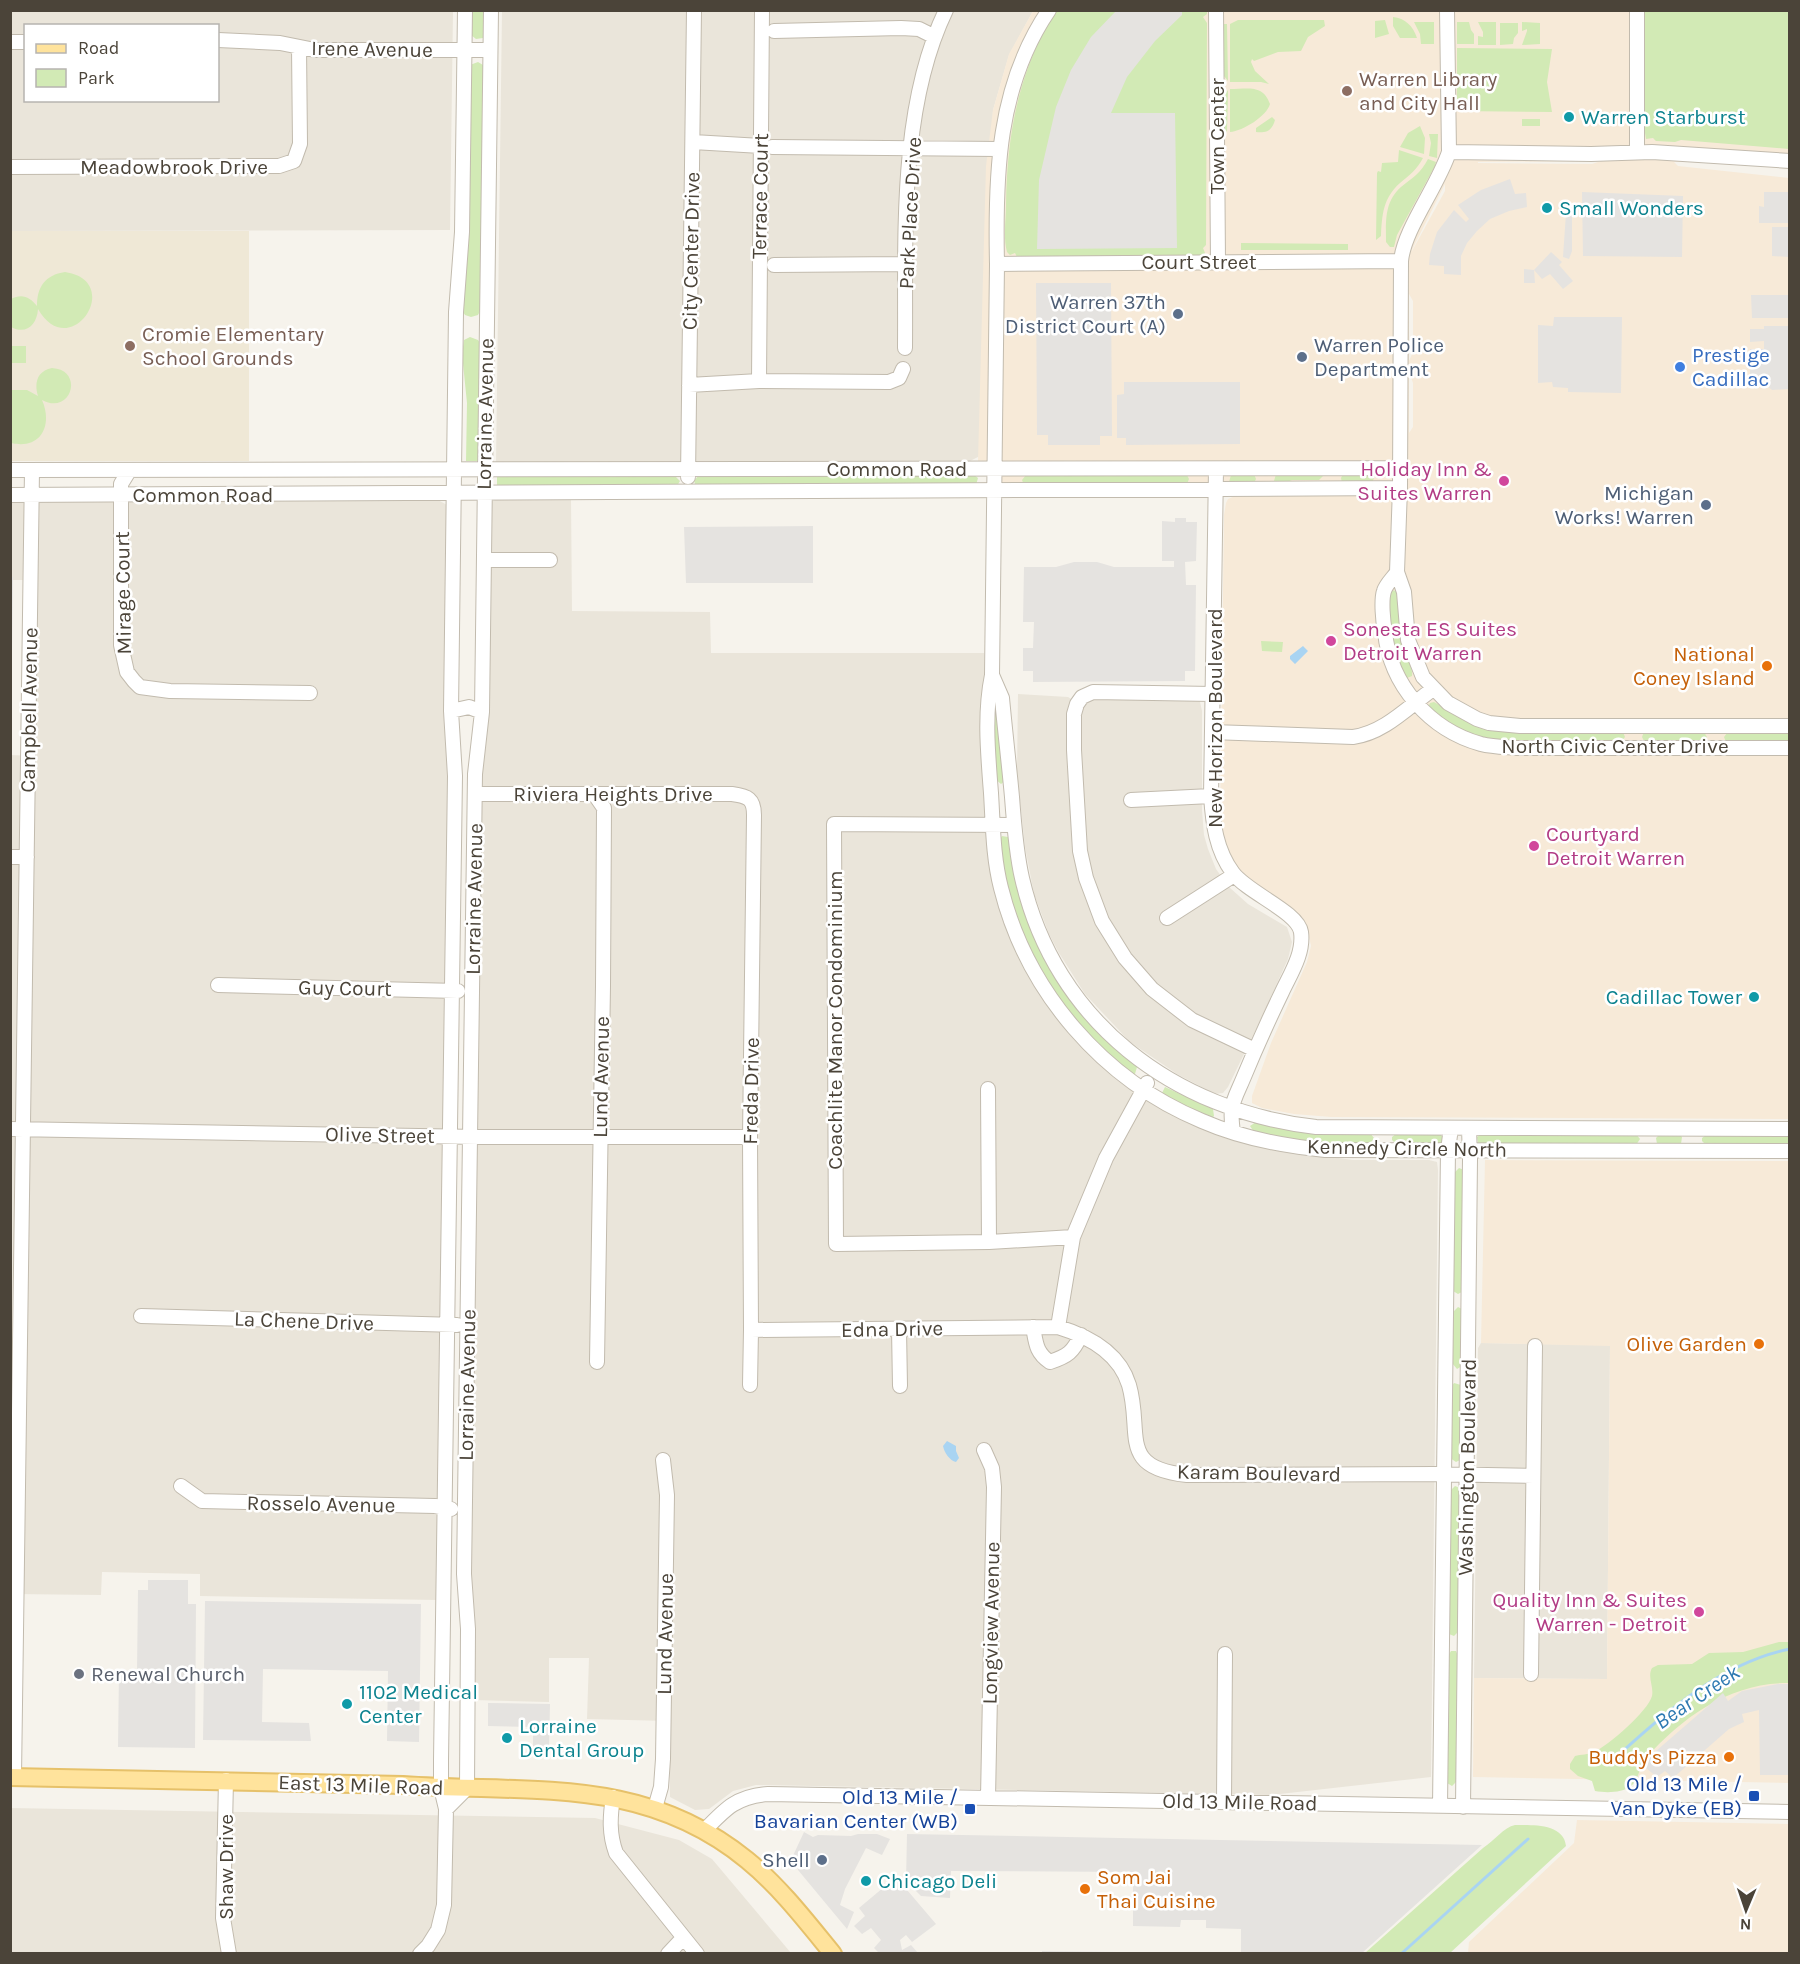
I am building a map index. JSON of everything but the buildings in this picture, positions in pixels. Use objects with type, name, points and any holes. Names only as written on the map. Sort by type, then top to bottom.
[{"type":"main road","name":"East 13 Mile Road","points":[[12,1777],[403,1785],[552,1790],[613,1797],[655,1808],[704,1831],[730,1847],[762,1873],[833,1953]]},
{"type":"street","name":"Lorraine Avenue","points":[[420,1953],[428,1946],[438,1930],[443,1916],[446,1809],[441,1788],[455,776],[451,711],[456,312],[462,232],[465,10]]},
{"type":"street","name":"Lorraine Avenue","points":[[467,1788],[468,1647],[464,1587],[470,1136],[475,794],[482,712],[491,10]]},
{"type":"street","name":"City Center Drive","points":[[688,491],[694,10]]},
{"type":"street","name":"Terrace Court","points":[[759,381],[766,147],[762,10]]},
{"type":"street","name":"Park Place Drive","points":[[905,348],[909,148],[926,62],[933,36],[946,10]]},
{"type":"street","name":"Kennedy Circle North","points":[[1049,10],[1021,65],[1004,116],[999,149],[996,210],[992,675],[987,698],[987,736],[993,826],[1001,887],[1014,928],[1033,968],[1054,1003],[1077,1032],[1104,1059],[1143,1089],[1184,1113],[1233,1132],[1272,1142],[1308,1148],[1382,1150],[1790,1151]]},
{"type":"street","name":"Town Center","points":[[1216,10],[1218,262]]},
{"type":"street","points":[[1447,10],[1449,152],[1591,154],[1637,152],[1790,161]]},
{"type":"street","points":[[1637,10],[1637,152]]},
{"type":"street","points":[[774,31],[901,28],[919,30],[933,36]]},
{"type":"street","name":"Irene Avenue","points":[[219,40],[280,43],[315,50],[490,50]]},
{"type":"street","name":"Meadowbrook Drive","points":[[10,167],[279,166],[288,164],[294,161],[300,144],[299,47]]},
{"type":"street","points":[[693,142],[766,147],[999,149]]},
{"type":"street","name":"North Civic Center Drive","points":[[1449,152],[1443,170],[1405,243],[1401,261],[1400,488],[1397,572],[1404,592],[1408,640],[1423,677],[1433,689],[1463,713],[1483,721],[1504,725],[1790,726]]},
{"type":"street","name":"Court Street","points":[[997,264],[1401,261]]},
{"type":"street","points":[[774,265],[905,264]]},
{"type":"street","points":[[689,385],[759,381],[889,382],[899,378],[903,369]]},
{"type":"street","name":"New Horizon Boulevard","points":[[1216,468],[1211,796],[1216,840],[1234,875],[1256,894],[1290,914],[1298,922],[1301,931],[1297,960],[1255,1050],[1232,1109],[1233,1132]]},
{"type":"street","name":"Common Road","points":[[10,470],[1400,468]]},
{"type":"street","name":"Campbell Avenue","points":[[12,1777],[17,1019],[27,857],[32,470]]},
{"type":"street","points":[[395,470],[395,493]]},
{"type":"street","name":"Mirage Court","points":[[129,471],[121,484],[122,645],[127,672],[134,681],[140,687],[170,691],[309,693]]},
{"type":"street","name":"Common Road","points":[[10,495],[1400,488]]},
{"type":"street","points":[[484,560],[550,560]]},
{"type":"street","name":"North Civic Center Drive","points":[[1397,572],[1384,591],[1385,638],[1393,666],[1415,702],[1449,731],[1482,744],[1499,747],[1790,747]]},
{"type":"street","name":"Kennedy Circle North","points":[[992,675],[1002,698],[1019,863],[1037,926],[1050,956],[1069,987],[1092,1016],[1117,1042],[1155,1072],[1188,1090],[1232,1109],[1300,1125],[1383,1128],[1790,1129]]},
{"type":"street","points":[[1212,732],[1353,737],[1365,735],[1383,727],[1433,689]]},
{"type":"street","points":[[1213,694],[1093,692],[1082,697],[1077,704],[1074,727],[1080,851],[1086,878],[1102,921],[1125,958],[1152,989],[1192,1020],[1255,1050]]},
{"type":"street","points":[[451,711],[470,707],[482,712]]},
{"type":"street","name":"Riviera Heights Drive","points":[[475,794],[732,794],[745,795],[751,799]]},
{"type":"street","name":"Lund Avenue","points":[[595,795],[604,808],[597,1362]]},
{"type":"street","points":[[1131,800],[1211,796]]},
{"type":"street","name":"Freda Drive","points":[[750,1385],[754,815],[751,799]]},
{"type":"street","name":"Coachlite Manor Condominium","points":[[1014,825],[834,824],[836,1244],[989,1242],[1073,1237]]},
{"type":"street","points":[[10,857],[27,857]]},
{"type":"street","points":[[1167,918],[1234,875]]},
{"type":"street","name":"Guy Court","points":[[218,985],[472,991]]},
{"type":"street","points":[[1058,1327],[1073,1237],[1106,1158],[1143,1089],[1155,1072]]},
{"type":"street","points":[[988,1089],[989,1242]]},
{"type":"street","points":[[1382,1150],[1383,1128]]},
{"type":"street","name":"Washington Boulevard","points":[[1440,1806],[1448,1150],[1451,1128]]},
{"type":"street","name":"Washington Boulevard","points":[[1462,1807],[1470,1150],[1468,1128]]},
{"type":"street","points":[[1649,1128],[1649,1151]]},
{"type":"street","points":[[1692,1128],[1692,1151]]},
{"type":"street","name":"Olive Street","points":[[17,1129],[449,1136],[750,1137]]},
{"type":"street","name":"La Chene Drive","points":[[141,1316],[468,1325]]},
{"type":"street","points":[[1033,1327],[1041,1357],[1050,1362],[1074,1350],[1081,1335]]},
{"type":"street","name":"Edna Drive","points":[[751,1330],[1058,1327]]},
{"type":"street","name":"Karam Boulevard","points":[[1058,1327],[1081,1335],[1105,1350],[1119,1364],[1129,1386],[1134,1439],[1137,1448],[1143,1458],[1156,1469],[1187,1475],[1533,1476]]},
{"type":"street","points":[[899,1329],[900,1386]]},
{"type":"street","points":[[1531,1674],[1535,1346]]},
{"type":"street","name":"Longview Avenue","points":[[984,1450],[992,1468],[993,1487],[988,1798]]},
{"type":"street","name":"Lund Avenue","points":[[655,1808],[661,1787],[663,1759],[667,1495],[663,1460]]},
{"type":"street","name":"Rosselo Avenue","points":[[181,1486],[202,1501],[435,1506],[445,1509],[465,1509]]},
{"type":"street","points":[[443,1647],[456,1651],[468,1647]]},
{"type":"street","points":[[1224,1802],[1226,1654]]},
{"type":"street","name":"Shaw Drive","points":[[226,1780],[223,1918],[229,1953]]},
{"type":"street","points":[[446,1809],[467,1788]]},
{"type":"street","name":"Old 13 Mile Road","points":[[704,1831],[731,1804],[755,1794],[1790,1812]]},
{"type":"street","points":[[613,1797],[610,1824],[616,1853],[697,1953]]},
{"type":"street","points":[[668,1953],[683,1938]]},
{"type":"shaded area","points":[[10,11],[453,11],[450,230],[11,231]]},
{"type":"shaded area","points":[[502,11],[1033,11],[1009,55],[993,110],[980,456],[970,461],[496,462]]},
{"type":"shaded area","points":[[1033,11],[1789,11],[1789,159],[1674,162],[1678,166],[1789,178],[1789,1119],[1331,1117],[1294,1114],[1262,1108],[1252,1103],[1252,1096],[1271,1043],[1307,962],[1311,946],[1307,927],[1298,914],[1250,884],[1236,866],[1224,842],[1220,821],[1224,515],[1228,499],[1235,496],[1016,494],[978,461],[986,166],[993,110],[1009,54]],"holes":[[[1601,161],[1592,164],[1478,162]],[[1445,184],[1445,191],[1412,251]],[[1409,294],[1413,301],[1413,352],[1409,361]],[[1409,371],[1413,383],[1413,427],[1409,433]]]},
{"type":"shaded area","points":[[1116,11],[1182,11],[1182,15],[1155,41],[1127,77],[1111,113],[1175,113],[1177,248],[1037,249],[1039,180],[1056,107],[1071,70],[1091,37]]},
{"type":"shaded area","points":[[1510,179],[1515,194],[1526,193],[1527,207],[1490,219],[1477,231],[1467,243],[1461,256],[1461,275],[1444,274],[1444,266],[1429,265],[1437,232],[1454,210],[1466,222],[1469,219],[1458,205],[1481,190]]},
{"type":"shaded area","points":[[1582,192],[1683,196],[1682,257],[1583,256]]},
{"type":"shaded area","points":[[1764,192],[1789,192],[1789,223],[1759,223],[1759,206],[1764,207]]},
{"type":"shaded area","points":[[1566,213],[1572,213],[1572,251],[1569,259],[1563,257]]},
{"type":"shaded area","points":[[1772,227],[1789,227],[1789,257],[1772,256]]},
{"type":"shaded area","name":"Cromie Elementary School Grounds","points":[[10,231],[249,231],[249,461],[11,461]]},
{"type":"shaded area","points":[[1551,252],[1562,262],[1559,265],[1573,281],[1563,289],[1550,274],[1542,279],[1534,270]]},
{"type":"shaded area","points":[[1524,269],[1534,270],[1535,283],[1524,283]]},
{"type":"shaded area","points":[[1036,283],[1111,283],[1112,436],[1100,436],[1100,445],[1048,445],[1048,435],[1037,435]]},
{"type":"shaded area","points":[[1751,295],[1789,295],[1789,318],[1752,318]]},
{"type":"shaded area","points":[[1554,317],[1622,317],[1621,393],[1568,392],[1568,388],[1553,387],[1552,382],[1538,383],[1538,325],[1553,326]]},
{"type":"shaded area","points":[[1764,326],[1789,326],[1789,389],[1772,390],[1765,384],[1750,384],[1750,349],[1764,349],[1764,341],[1750,342],[1750,329],[1764,329]]},
{"type":"shaded area","points":[[1124,382],[1240,382],[1240,444],[1126,445],[1126,438],[1117,438],[1117,395],[1124,394]]},
{"type":"shaded area","points":[[571,498],[572,611],[710,612],[711,653],[984,653],[989,849],[1026,969],[1052,1012],[1076,1041],[1116,1077],[1152,1102],[1182,1120],[1205,1129],[1281,1150],[1353,1160],[1429,1160],[1437,1162],[1431,1777],[1271,1795],[756,1785],[733,1791],[709,1809],[695,1810],[670,1797],[669,1721],[587,1719],[589,1658],[549,1658],[549,1702],[473,1700],[470,1600],[480,771],[487,713],[490,649],[490,514],[491,502],[498,499]]},
{"type":"shaded area","points":[[438,500],[447,505],[449,762],[438,1600],[200,1596],[200,1574],[102,1572],[101,1595],[11,1594],[10,755],[34,756],[37,580],[11,580],[11,502]]},
{"type":"shaded area","points":[[1175,518],[1186,518],[1186,522],[1197,522],[1196,561],[1185,562],[1186,585],[1196,585],[1195,671],[1185,671],[1185,681],[1033,682],[1033,671],[1023,671],[1023,648],[1033,648],[1034,622],[1023,622],[1024,567],[1056,567],[1074,562],[1097,562],[1114,567],[1174,567],[1174,561],[1162,561],[1162,521],[1175,522]]},
{"type":"shaded area","points":[[813,526],[813,583],[686,583],[684,527]]},
{"type":"shaded area","points":[[10,577],[13,577],[11,728],[10,728]]},
{"type":"shaded area","points":[[1018,694],[1068,697],[1079,704],[1085,699],[1198,699],[1200,702],[1202,711],[1202,810],[1204,835],[1208,849],[1216,869],[1229,887],[1248,904],[1287,927],[1292,942],[1288,959],[1260,1021],[1223,1093],[1215,1094],[1177,1074],[1130,1042],[1085,994],[1049,934],[1034,894],[1025,847],[1017,772]]},
{"type":"shaded area","points":[[1485,1160],[1789,1161],[1789,1783],[1473,1777],[1474,1678],[1607,1679],[1610,1346],[1481,1343]]},
{"type":"shaded area","points":[[1481,1343],[1610,1345],[1607,1679],[1474,1678],[1478,1348]]},
{"type":"shaded area","points":[[148,1580],[188,1580],[188,1604],[196,1604],[195,1748],[118,1747],[119,1671],[137,1671],[138,1590],[148,1590]]},
{"type":"shaded area","points":[[205,1601],[421,1604],[419,1742],[387,1741],[388,1671],[263,1669],[262,1722],[309,1723],[311,1741],[203,1740]]},
{"type":"shaded area","points":[[1789,1684],[1789,1775],[1760,1775],[1759,1710],[1742,1714],[1744,1722],[1729,1729],[1673,1778],[1665,1771],[1657,1777],[1641,1764],[1723,1693],[1728,1701],[1742,1691]]},
{"type":"shaded area","points":[[488,1703],[550,1704],[549,1749],[533,1749],[533,1727],[488,1726]]},
{"type":"shaded area","points":[[10,1808],[595,1818],[679,1840],[712,1859],[791,1953],[11,1953]]},
{"type":"shaded area","points":[[1577,1820],[1789,1824],[1789,1953],[1468,1953],[1469,1942],[1574,1843]]},
{"type":"shaded area","points":[[804,1832],[813,1837],[877,1834],[890,1839],[882,1855],[866,1848],[845,1889],[840,1905],[854,1912],[847,1929],[798,1870],[799,1865],[791,1860]]},
{"type":"shaded area","points":[[907,1834],[1482,1845],[1362,1953],[1241,1954],[1241,1929],[1206,1928],[1206,1920],[1181,1920],[1180,1927],[1133,1926],[1133,1872],[951,1871],[950,1898],[921,1896],[906,1881]]},
{"type":"shaded area","points":[[896,1877],[936,1924],[912,1942],[906,1935],[900,1940],[902,1950],[911,1945],[918,1953],[879,1953],[874,1948],[881,1940],[871,1928],[862,1934],[854,1926],[865,1916],[859,1908]]},
{"type":"shaded area","points":[[1042,1951],[1118,1952],[1118,1954],[1042,1954]]},
{"type":"green space","points":[[471,11],[485,11],[483,38],[476,39],[471,35]]},
{"type":"green space","points":[[1055,11],[1207,11],[1203,17],[1207,23],[1206,245],[1203,248],[1205,253],[1203,256],[1017,257],[1015,253],[1010,255],[1007,252],[1005,234],[1007,179],[1012,129],[1032,57]]},
{"type":"green space","points":[[1643,11],[1789,11],[1789,149],[1646,139],[1645,133],[1642,132],[1642,112],[1645,106],[1643,23],[1645,18]]},
{"type":"green space","points":[[1393,17],[1408,23],[1417,38],[1400,38],[1393,26]]},
{"type":"green space","points":[[1238,20],[1324,20],[1325,26],[1308,37],[1301,51],[1278,52],[1254,61],[1252,59],[1255,71],[1269,84],[1230,82],[1230,24]]},
{"type":"green space","points":[[1385,20],[1389,34],[1375,38],[1375,21]]},
{"type":"green space","points":[[1414,22],[1434,22],[1434,44],[1421,44],[1420,34]]},
{"type":"green space","points":[[1457,22],[1469,22],[1474,34],[1474,44],[1457,44]]},
{"type":"green space","points":[[1478,22],[1496,22],[1496,45],[1478,45],[1478,36],[1483,37],[1483,32]]},
{"type":"green space","points":[[1522,22],[1540,23],[1540,44],[1522,45],[1527,29],[1522,31]]},
{"type":"green space","points":[[1500,23],[1518,23],[1518,33],[1513,44],[1500,45]]},
{"type":"green space","points":[[1224,24],[1227,24],[1228,81],[1224,76]]},
{"type":"green space","points":[[1457,48],[1552,49],[1547,82],[1552,112],[1457,111]]},
{"type":"green space","points":[[478,62],[484,68],[481,309],[478,315],[471,317],[465,315],[462,310],[467,249],[470,65]]},
{"type":"green space","points":[[1230,89],[1259,90],[1270,104],[1268,109],[1254,122],[1230,132]]},
{"type":"green space","points":[[1228,90],[1227,132],[1223,111],[1224,99]]},
{"type":"green space","points":[[1272,117],[1275,120],[1270,129],[1266,132],[1256,132],[1256,128]]},
{"type":"green space","points":[[1522,119],[1540,119],[1540,126],[1522,126]]},
{"type":"green space","points":[[1420,126],[1425,138],[1424,154],[1400,147],[1408,133]]},
{"type":"green space","points":[[1429,134],[1438,134],[1437,158],[1429,156],[1431,143]]},
{"type":"green space","points":[[1399,150],[1423,158],[1416,169],[1390,195],[1383,214],[1381,236],[1376,240],[1377,173],[1381,172],[1382,163],[1398,162]]},
{"type":"green space","points":[[1428,159],[1436,162],[1435,166],[1397,235],[1394,247],[1390,247],[1386,242],[1386,227],[1391,199],[1419,172]]},
{"type":"green space","points":[[1241,243],[1348,244],[1348,250],[1241,250]]},
{"type":"green space","points":[[65,272],[83,278],[91,289],[92,302],[86,315],[77,324],[64,328],[51,324],[38,309],[30,327],[21,330],[11,327],[11,299],[19,296],[26,297],[37,306],[39,293],[47,279]]},
{"type":"green space","points":[[470,337],[480,343],[479,461],[466,461],[467,403],[462,354],[464,340]]},
{"type":"green space","points":[[11,346],[26,346],[26,363],[11,363]]},
{"type":"green space","points":[[52,368],[68,376],[71,383],[67,397],[60,402],[52,403],[42,400],[46,418],[42,434],[30,443],[11,443],[11,390],[27,390],[38,396],[36,387],[38,378],[43,372]]},
{"type":"green space","points":[[1254,474],[1256,479],[1254,483],[1231,484],[1229,482],[1231,475]]},
{"type":"green space","points":[[1276,474],[1323,476],[1319,480],[1292,480],[1282,484],[1274,481]]},
{"type":"green space","points":[[1343,474],[1372,474],[1374,478],[1372,483],[1342,483]]},
{"type":"green space","points":[[974,475],[978,478],[976,485],[696,486],[694,481],[698,476]]},
{"type":"green space","points":[[1026,475],[1187,475],[1189,479],[1187,484],[1024,485],[1022,480]]},
{"type":"green space","points":[[497,476],[675,476],[680,481],[677,486],[497,487]]},
{"type":"green space","points":[[1392,590],[1399,592],[1402,639],[1412,673],[1412,676],[1407,678],[1403,676],[1389,631],[1389,593]]},
{"type":"green space","points":[[1261,641],[1283,642],[1282,652],[1262,651]]},
{"type":"green space","points":[[996,699],[1005,781],[1001,784],[995,779],[993,702]]},
{"type":"green space","points":[[1434,702],[1474,725],[1623,732],[1625,737],[1621,742],[1558,743],[1489,739],[1470,734],[1451,725],[1428,707]]},
{"type":"green space","points":[[1644,732],[1704,732],[1707,737],[1702,742],[1644,741],[1642,737]]},
{"type":"green space","points":[[1789,732],[1789,743],[1726,742],[1724,737],[1727,733]]},
{"type":"green space","points":[[1002,836],[1008,837],[1010,842],[1011,859],[1022,903],[1050,967],[1093,1026],[1137,1067],[1135,1074],[1112,1058],[1075,1021],[1045,979],[1032,956],[1013,908],[999,841]]},
{"type":"green space","points":[[1165,1087],[1213,1109],[1214,1116],[1212,1118],[1180,1105],[1162,1093]]},
{"type":"green space","points":[[1256,1122],[1300,1131],[1370,1133],[1374,1138],[1370,1144],[1297,1139],[1254,1132],[1250,1126]]},
{"type":"green space","points":[[1396,1134],[1440,1134],[1443,1137],[1442,1144],[1396,1144],[1392,1137]]},
{"type":"green space","points":[[1481,1134],[1636,1134],[1640,1139],[1636,1145],[1480,1144],[1477,1137]]},
{"type":"green space","points":[[1660,1134],[1679,1134],[1682,1137],[1681,1144],[1657,1144],[1656,1138]]},
{"type":"green space","points":[[1706,1135],[1789,1135],[1789,1146],[1706,1145],[1702,1138]]},
{"type":"green space","points":[[1459,1168],[1464,1170],[1462,1292],[1458,1294],[1453,1291],[1454,1173]]},
{"type":"green space","points":[[1458,1307],[1462,1309],[1462,1366],[1457,1369],[1452,1363],[1453,1312]]},
{"type":"green space","points":[[1454,1383],[1461,1385],[1460,1460],[1456,1462],[1450,1458],[1451,1387]]},
{"type":"green space","points":[[1455,1486],[1460,1488],[1458,1632],[1454,1636],[1448,1631],[1450,1491]]},
{"type":"green space","points":[[1779,1642],[1789,1642],[1789,1683],[1748,1688],[1710,1704],[1676,1728],[1660,1743],[1646,1758],[1631,1786],[1614,1792],[1595,1791],[1592,1781],[1578,1776],[1570,1769],[1575,1756],[1592,1753],[1601,1748],[1627,1727],[1643,1710],[1652,1696],[1650,1675],[1652,1668],[1658,1665],[1692,1664],[1709,1653],[1743,1652]]},
{"type":"green space","points":[[1451,1651],[1456,1651],[1458,1656],[1457,1781],[1452,1786],[1447,1783],[1448,1656]]},
{"type":"green space","points":[[1515,1825],[1553,1829],[1564,1838],[1566,1846],[1450,1953],[1365,1953],[1483,1848],[1507,1828]]},
{"type":"water","points":[[1303,646],[1308,651],[1295,664],[1290,656]]},
{"type":"water","points":[[947,1441],[956,1446],[959,1458],[956,1462],[945,1451],[943,1446]]},
{"type":"waterway","name":"Bear Creek","points":[[1613,1760],[1694,1692],[1740,1666],[1790,1649]]},
{"type":"waterway","name":"Bear Creek","points":[[1401,1954],[1528,1839]]},
{"type":"place","name":"Warren Library and City Hall","points":[[1347,91]]},
{"type":"place","name":"Warren Starburst","points":[[1569,117]]},
{"type":"place","name":"Small Wonders","points":[[1547,208]]},
{"type":"place","name":"Warren 37th District Court (A)","points":[[1178,314]]},
{"type":"place","name":"Cromie Elementary School Grounds","points":[[130,346]]},
{"type":"place","name":"Warren Police Department","points":[[1302,357]]},
{"type":"place","name":"Prestige Cadillac","points":[[1680,367]]},
{"type":"place","name":"Holiday Inn & Suites Warren","points":[[1504,481]]},
{"type":"place","name":"Michigan Works! Warren","points":[[1706,505]]},
{"type":"place","name":"Sonesta ES Suites Detroit Warren","points":[[1331,641]]},
{"type":"place","name":"National Coney Island","points":[[1767,666]]},
{"type":"place","name":"Courtyard Detroit Warren","points":[[1534,846]]},
{"type":"place","name":"Cadillac Tower","points":[[1754,997]]},
{"type":"place","name":"Olive Garden","points":[[1759,1344]]},
{"type":"place","name":"Quality Inn & Suites Warren - Detroit","points":[[1699,1612]]},
{"type":"place","name":"Renewal Church","points":[[79,1674]]},
{"type":"place","name":"1102 Medical Center","points":[[347,1704]]},
{"type":"place","name":"Lorraine Dental Group","points":[[507,1738]]},
{"type":"place","name":"Buddy's Pizza","points":[[1729,1757]]},
{"type":"place","name":"Old 13 Mile / Van Dyke (EB)","points":[[1754,1796]]},
{"type":"place","name":"Old 13 Mile / Bavarian Center (WB)","points":[[970,1809]]},
{"type":"place","name":"Shell","points":[[822,1860]]},
{"type":"place","name":"Chicago Deli","points":[[866,1881]]},
{"type":"place","name":"Som Jai Thai Cuisine","points":[[1085,1889]]}]
